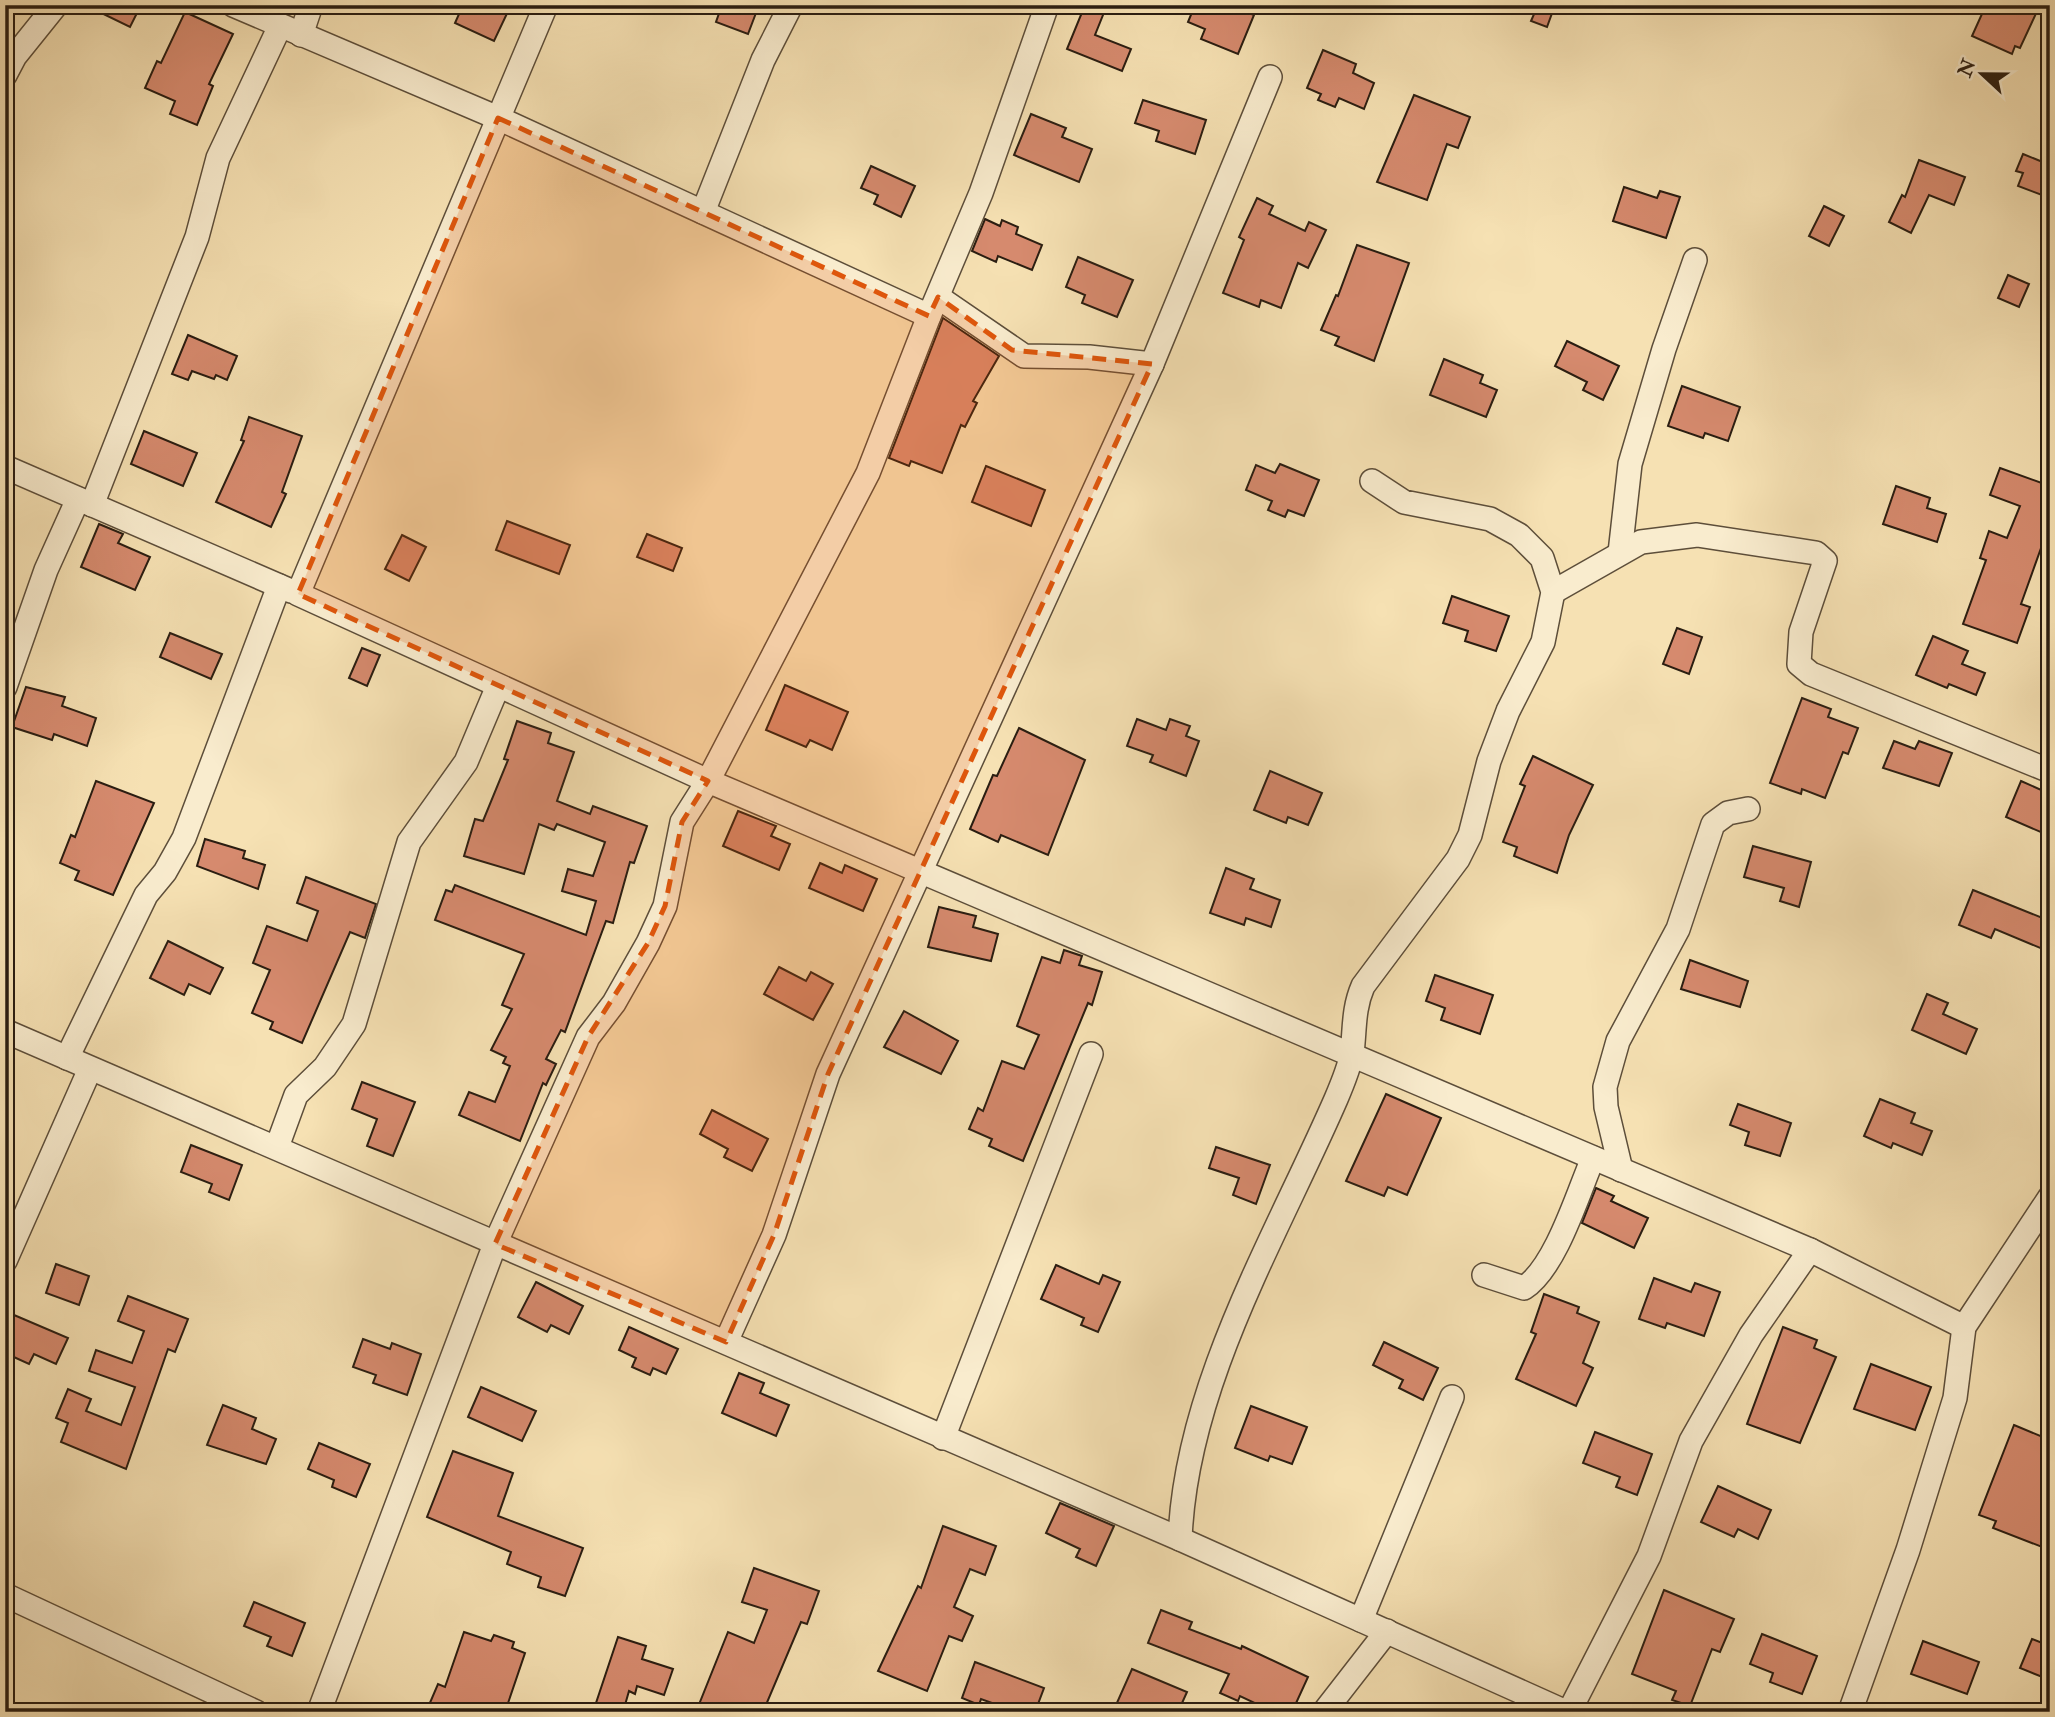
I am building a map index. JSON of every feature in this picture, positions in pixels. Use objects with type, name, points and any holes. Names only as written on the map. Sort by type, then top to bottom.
[{"type":"street","points":[[5,75],[15,56],[56,5]]},
{"type":"street","points":[[233,5],[498,118],[703,212],[933,306],[1024,356],[1089,357],[1152,364]]},
{"type":"street","points":[[5,687],[46,570],[85,502],[197,237],[218,158],[290,30],[311,5]]},
{"type":"street","points":[[67,1058],[146,895],[165,872],[184,838],[289,590],[546,5]]},
{"type":"street","points":[[703,212],[763,60],[790,5]]},
{"type":"street","points":[[319,1712],[495,1244],[588,1037],[614,1003],[648,943],[665,906],[682,822],[708,781],[868,473],[933,306],[981,193],[1046,5]]},
{"type":"street","points":[[726,1342],[774,1235],[828,1074],[923,871],[1152,364],[1270,77]]},
{"type":"street","points":[[1620,553],[1630,464],[1664,349],[1695,260]]},
{"type":"street","points":[[5,467],[289,590],[708,781],[1810,1250],[1964,1327]]},
{"type":"street","points":[[1180,1539],[1189,1457],[1245,1292],[1337,1097],[1351,1056],[1354,1006],[1363,986],[1458,859],[1470,835],[1489,761],[1508,711],[1543,642],[1553,592],[1542,558],[1519,535],[1490,519],[1404,502],[1372,481]]},
{"type":"street","points":[[1553,592],[1642,542],[1697,534],[1816,553],[1825,561],[1801,632],[1799,664],[1811,674],[2050,771]]},
{"type":"street","points":[[277,1147],[288,1109],[296,1095],[332,1059],[354,1024],[409,842],[466,762],[498,686]]},
{"type":"street","points":[[1622,1170],[1606,1107],[1605,1087],[1618,1041],[1678,929],[1713,824],[1728,813],[1748,809]]},
{"type":"street","points":[[5,1031],[1180,1539],[1567,1712],[1649,1556],[1691,1441],[1751,1335],[1810,1250]]},
{"type":"street","points":[[943,1438],[1091,1054]]},
{"type":"street","points":[[5,1261],[90,1069]]},
{"type":"street","points":[[1485,1275],[1524,1287],[1537,1277],[1559,1238],[1593,1158]]},
{"type":"street","points":[[1850,1712],[1908,1550],[1955,1398],[1964,1327],[2050,1197]]},
{"type":"street","points":[[1361,1620],[1452,1398]]},
{"type":"street","points":[[7,1600],[256,1712]]},
{"type":"street","points":[[1324,1712],[1387,1632]]},
{"type":"highlighted area","points":[[498,118],[929,316],[938,297],[1012,350],[1152,364],[828,1074],[774,1235],[726,1342],[495,1244],[588,1037],[648,943],[665,906],[682,822],[708,781],[298,594]]},
{"type":"building","points":[[85,5],[141,5],[130,27]]},
{"type":"building","points":[[463,5],[511,5],[494,41],[455,23]]},
{"type":"building","points":[[722,5],[759,5],[748,34],[716,22]]},
{"type":"building","points":[[1085,5],[1107,5],[1095,35],[1131,49],[1122,71],[1067,49]]},
{"type":"building","points":[[1195,5],[1230,5],[1254,15],[1238,54],[1201,39],[1205,29],[1188,22]]},
{"type":"building","points":[[1538,5],[1555,5],[1547,27],[1531,21]]},
{"type":"building","points":[[1986,5],[2040,5],[2020,48],[2015,46],[2012,54],[1972,36]]},
{"type":"building","points":[[185,12],[233,34],[209,84],[213,86],[197,125],[170,114],[175,101],[145,88],[157,61],[161,63]]},
{"type":"building","points":[[1323,50],[1356,64],[1353,73],[1374,83],[1364,109],[1339,98],[1335,107],[1318,100],[1321,94],[1307,88]]},
{"type":"building","points":[[1414,95],[1470,117],[1458,148],[1447,144],[1427,200],[1377,182]]},
{"type":"building","points":[[1143,100],[1206,120],[1195,154],[1156,141],[1159,131],[1135,123]]},
{"type":"building","points":[[1031,114],[1066,128],[1062,137],[1092,149],[1079,182],[1014,155]]},
{"type":"building","points":[[2023,154],[2050,165],[2050,198],[2018,186],[2023,173],[2016,171]]},
{"type":"building","points":[[1919,160],[1965,177],[1954,205],[1929,195],[1911,233],[1889,222],[1902,195],[1905,197]]},
{"type":"building","points":[[871,166],[915,186],[901,217],[874,204],[878,195],[861,188]]},
{"type":"building","points":[[1624,187],[1657,198],[1660,191],[1680,197],[1666,238],[1613,221]]},
{"type":"building","points":[[1257,198],[1273,206],[1269,214],[1305,231],[1309,222],[1326,230],[1308,268],[1298,263],[1281,308],[1261,300],[1259,307],[1223,293],[1244,240],[1239,237]]},
{"type":"building","points":[[1824,206],[1844,216],[1829,246],[1809,236]]},
{"type":"building","points":[[985,219],[1000,226],[1002,220],[1018,227],[1016,234],[1042,245],[1032,270],[998,256],[996,262],[972,251]]},
{"type":"building","points":[[1357,245],[1409,263],[1374,361],[1335,345],[1339,337],[1321,330],[1336,295],[1338,296]]},
{"type":"building","points":[[1078,257],[1133,280],[1117,317],[1082,303],[1085,295],[1066,287]]},
{"type":"building","points":[[2008,275],[2029,284],[2019,307],[1998,298]]},
{"type":"building","points":[[943,318],[999,356],[973,401],[977,403],[965,427],[961,425],[942,473],[911,461],[909,466],[889,458]]},
{"type":"building","points":[[188,335],[237,356],[227,380],[216,375],[214,379],[192,371],[188,380],[172,374]]},
{"type":"building","points":[[1567,341],[1619,366],[1603,400],[1583,390],[1587,382],[1555,366]]},
{"type":"building","points":[[1444,359],[1483,375],[1480,383],[1497,390],[1486,417],[1430,395]]},
{"type":"building","points":[[1682,386],[1740,407],[1728,441],[1705,433],[1703,438],[1668,426]]},
{"type":"building","points":[[249,417],[302,436],[282,492],[286,494],[271,527],[216,502],[244,441],[241,440]]},
{"type":"building","points":[[144,431],[197,453],[183,486],[131,464]]},
{"type":"building","points":[[1280,464],[1319,480],[1304,516],[1288,510],[1285,517],[1268,510],[1272,501],[1246,490],[1256,465],[1275,473]]},
{"type":"building","points":[[986,466],[1045,490],[1031,526],[972,502]]},
{"type":"building","points":[[2000,468],[2050,486],[2050,523],[2021,604],[2030,607],[2017,643],[1963,624],[1986,560],[1980,558],[1989,531],[2007,538],[2020,506],[1990,495]]},
{"type":"building","points":[[1896,486],[1930,498],[1927,508],[1946,514],[1937,542],[1883,524]]},
{"type":"building","points":[[507,521],[570,545],[559,574],[496,550]]},
{"type":"building","points":[[99,524],[123,534],[118,543],[150,557],[135,590],[81,567]]},
{"type":"building","points":[[647,534],[682,548],[673,571],[637,557]]},
{"type":"building","points":[[402,535],[426,547],[409,581],[385,569]]},
{"type":"building","points":[[1452,596],[1509,616],[1496,651],[1465,641],[1468,631],[1443,623]]},
{"type":"building","points":[[1677,628],[1702,637],[1689,674],[1663,664]]},
{"type":"building","points":[[170,633],[222,654],[211,679],[160,657]]},
{"type":"building","points":[[1933,636],[1968,651],[1962,664],[1985,673],[1976,695],[1949,684],[1947,688],[1916,675]]},
{"type":"building","points":[[362,648],[380,655],[367,686],[349,678]]},
{"type":"building","points":[[785,685],[848,712],[832,750],[810,740],[806,747],[766,730]]},
{"type":"building","points":[[26,687],[65,697],[62,706],[96,718],[87,746],[54,734],[52,740],[12,727]]},
{"type":"building","points":[[1802,698],[1831,709],[1828,717],[1858,728],[1848,754],[1843,752],[1825,798],[1802,789],[1801,794],[1770,783]]},
{"type":"building","points":[[1137,719],[1166,730],[1170,719],[1190,726],[1186,736],[1199,741],[1186,776],[1150,762],[1153,755],[1127,746]]},
{"type":"building","points":[[517,721],[551,733],[548,743],[574,752],[557,801],[590,814],[593,806],[647,826],[634,863],[630,862],[613,923],[606,921],[565,1032],[561,1030],[546,1059],[556,1064],[546,1085],[543,1083],[520,1141],[459,1115],[469,1092],[495,1102],[510,1066],[503,1063],[506,1057],[491,1050],[512,1009],[502,1005],[524,954],[435,920],[446,890],[452,892],[455,885],[586,935],[596,901],[562,891],[568,869],[593,876],[605,842],[557,824],[554,830],[539,824],[524,874],[464,856],[475,819],[483,821],[508,760],[504,759]]},
{"type":"building","points":[[1019,728],[1085,760],[1048,855],[1001,835],[998,842],[970,829],[993,775],[997,776]]},
{"type":"building","points":[[1894,741],[1915,749],[1919,741],[1952,753],[1939,786],[1883,768]]},
{"type":"building","points":[[1533,756],[1593,785],[1569,835],[1557,873],[1514,856],[1517,847],[1503,842],[1525,786],[1520,784]]},
{"type":"building","points":[[1270,771],[1322,793],[1308,825],[1288,817],[1286,823],[1254,810]]},
{"type":"building","points":[[96,781],[154,803],[113,895],[75,880],[79,871],[60,863],[71,835],[75,837]]},
{"type":"building","points":[[2021,781],[2048,793],[2044,803],[2050,805],[2050,836],[2006,817]]},
{"type":"building","points":[[738,811],[776,826],[771,836],[790,844],[779,870],[723,846]]},
{"type":"building","points":[[205,839],[245,851],[243,858],[265,865],[258,889],[197,866]]},
{"type":"building","points":[[1753,846],[1811,862],[1799,907],[1780,901],[1784,888],[1744,877]]},
{"type":"building","points":[[820,863],[842,873],[845,865],[877,879],[863,911],[809,888]]},
{"type":"building","points":[[1226,868],[1254,879],[1250,889],[1280,900],[1271,927],[1246,918],[1244,925],[1210,913]]},
{"type":"building","points":[[306,877],[376,904],[365,938],[350,932],[302,1043],[270,1029],[273,1022],[252,1013],[270,970],[253,963],[267,926],[307,941],[318,911],[297,903]]},
{"type":"building","points":[[1973,890],[2050,921],[2050,952],[1995,929],[1991,938],[1959,925]]},
{"type":"building","points":[[939,907],[976,916],[973,927],[998,934],[991,961],[928,947]]},
{"type":"building","points":[[168,941],[223,968],[210,994],[189,984],[184,995],[150,978]]},
{"type":"building","points":[[1064,950],[1082,956],[1079,965],[1102,972],[1092,1005],[1088,1003],[1023,1161],[989,1146],[992,1139],[969,1129],[978,1108],[983,1111],[1002,1061],[1024,1069],[1039,1035],[1017,1026],[1042,957],[1060,963]]},
{"type":"building","points":[[1690,960],[1748,981],[1740,1007],[1681,989]]},
{"type":"building","points":[[779,967],[806,981],[811,972],[833,984],[813,1020],[764,994]]},
{"type":"building","points":[[1435,975],[1493,995],[1480,1034],[1441,1020],[1445,1008],[1426,1001]]},
{"type":"building","points":[[1927,994],[1948,1003],[1943,1014],[1977,1029],[1966,1054],[1912,1030]]},
{"type":"building","points":[[904,1011],[958,1041],[941,1074],[884,1047]]},
{"type":"building","points":[[362,1082],[415,1102],[393,1156],[367,1146],[377,1119],[352,1109]]},
{"type":"building","points":[[1386,1094],[1441,1118],[1407,1195],[1388,1187],[1384,1196],[1346,1181]]},
{"type":"building","points":[[1880,1099],[1915,1113],[1911,1123],[1932,1131],[1922,1155],[1893,1143],[1891,1148],[1864,1136]]},
{"type":"building","points":[[1738,1104],[1791,1123],[1780,1156],[1745,1145],[1749,1132],[1730,1125]]},
{"type":"building","points":[[712,1110],[768,1139],[752,1171],[724,1157],[728,1149],[700,1134]]},
{"type":"building","points":[[191,1145],[242,1165],[229,1200],[209,1192],[212,1184],[181,1172]]},
{"type":"building","points":[[1216,1147],[1270,1165],[1256,1204],[1233,1195],[1239,1178],[1209,1168]]},
{"type":"building","points":[[1596,1188],[1614,1196],[1611,1201],[1648,1218],[1634,1248],[1582,1223]]},
{"type":"building","points":[[56,1264],[89,1276],[79,1305],[46,1293]]},
{"type":"building","points":[[1056,1265],[1099,1284],[1103,1275],[1120,1282],[1098,1332],[1081,1325],[1084,1318],[1041,1299]]},
{"type":"building","points":[[1654,1278],[1691,1292],[1695,1283],[1720,1292],[1704,1336],[1667,1323],[1665,1328],[1639,1319]]},
{"type":"building","points":[[536,1282],[583,1306],[569,1334],[551,1325],[547,1332],[518,1317]]},
{"type":"building","points":[[1544,1294],[1579,1307],[1577,1313],[1599,1322],[1583,1363],[1593,1368],[1576,1406],[1516,1379],[1536,1334],[1531,1332]]},
{"type":"building","points":[[128,1296],[188,1319],[175,1352],[168,1349],[126,1469],[61,1442],[68,1423],[56,1418],[68,1389],[91,1399],[86,1411],[121,1425],[135,1387],[89,1371],[96,1350],[132,1363],[144,1331],[118,1321]]},
{"type":"building","points":[[14,1315],[68,1338],[56,1364],[34,1354],[29,1364],[5,1353],[5,1335]]},
{"type":"building","points":[[629,1327],[678,1349],[666,1374],[653,1368],[650,1375],[632,1367],[636,1358],[619,1350]]},
{"type":"building","points":[[1783,1327],[1817,1340],[1814,1348],[1836,1357],[1800,1443],[1747,1424]]},
{"type":"building","points":[[363,1339],[390,1349],[392,1343],[421,1354],[407,1395],[373,1383],[376,1375],[353,1367]]},
{"type":"building","points":[[1384,1342],[1438,1368],[1423,1400],[1399,1388],[1403,1380],[1373,1365]]},
{"type":"building","points":[[1871,1364],[1931,1387],[1915,1430],[1854,1409]]},
{"type":"building","points":[[739,1373],[764,1383],[760,1393],[789,1405],[776,1436],[722,1413]]},
{"type":"building","points":[[481,1387],[536,1411],[522,1441],[468,1417]]},
{"type":"building","points":[[223,1405],[256,1418],[252,1429],[276,1439],[266,1464],[207,1445]]},
{"type":"building","points":[[1251,1406],[1307,1427],[1292,1464],[1270,1456],[1268,1461],[1235,1448]]},
{"type":"building","points":[[2014,1425],[2050,1440],[2050,1550],[1993,1528],[1996,1521],[1979,1515]]},
{"type":"building","points":[[1595,1432],[1652,1454],[1637,1495],[1616,1487],[1620,1477],[1583,1463]]},
{"type":"building","points":[[319,1443],[370,1464],[356,1497],[332,1487],[334,1480],[308,1469]]},
{"type":"building","points":[[453,1451],[513,1473],[498,1516],[583,1548],[565,1596],[538,1587],[541,1577],[507,1564],[511,1552],[427,1517]]},
{"type":"building","points":[[1718,1486],[1771,1510],[1758,1539],[1738,1529],[1734,1537],[1701,1522]]},
{"type":"building","points":[[1060,1503],[1114,1526],[1096,1566],[1076,1557],[1080,1549],[1046,1533]]},
{"type":"building","points":[[943,1526],[996,1546],[985,1575],[970,1569],[954,1607],[973,1616],[962,1641],[949,1636],[927,1691],[878,1671],[918,1586],[921,1588]]},
{"type":"building","points":[[754,1568],[819,1591],[807,1624],[801,1622],[763,1712],[696,1712],[728,1632],[754,1643],[767,1610],[742,1602]]},
{"type":"building","points":[[1664,1590],[1734,1619],[1720,1652],[1712,1649],[1690,1706],[1672,1700],[1676,1691],[1632,1674]]},
{"type":"building","points":[[254,1602],[305,1623],[292,1656],[267,1646],[271,1637],[244,1626]]},
{"type":"building","points":[[1161,1610],[1192,1622],[1189,1629],[1241,1649],[1242,1646],[1308,1677],[1292,1712],[1274,1712],[1240,1696],[1238,1701],[1220,1693],[1229,1674],[1148,1643]]},
{"type":"building","points":[[464,1632],[491,1641],[494,1635],[514,1642],[512,1648],[525,1653],[505,1712],[426,1712],[438,1684],[445,1687]]},
{"type":"building","points":[[1762,1634],[1817,1656],[1802,1694],[1770,1682],[1773,1673],[1750,1664]]},
{"type":"building","points":[[618,1637],[646,1646],[642,1659],[673,1669],[664,1695],[637,1686],[635,1694],[629,1691],[623,1712],[593,1712]]},
{"type":"building","points":[[2032,1639],[2050,1646],[2050,1680],[2020,1668]]},
{"type":"building","points":[[1923,1641],[1979,1662],[1967,1694],[1911,1674]]},
{"type":"building","points":[[975,1662],[1044,1688],[1035,1712],[1017,1712],[981,1699],[979,1705],[962,1698]]},
{"type":"building","points":[[1132,1669],[1187,1692],[1178,1712],[1162,1712],[1149,1706],[1146,1712],[1132,1712],[1116,1705]]}]
